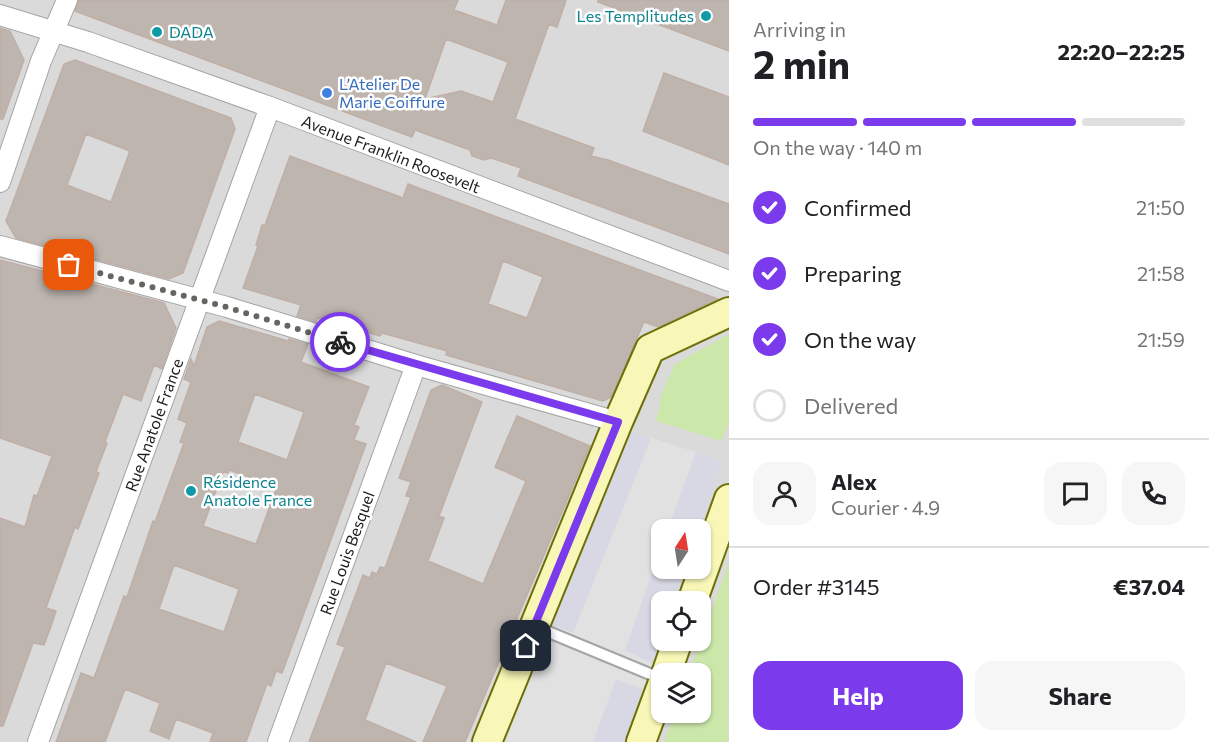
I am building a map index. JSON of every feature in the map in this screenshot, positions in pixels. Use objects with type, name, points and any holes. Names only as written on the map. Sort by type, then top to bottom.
[{"type":"street","points":[[0,182],[52,32],[67,0]]},
{"type":"street","name":"Avenue Franklin Roosevelt","points":[[0,15],[88,42],[270,107],[729,281]]},
{"type":"street","name":"Rue Anatole France","points":[[38,742],[270,107]]},
{"type":"street","points":[[0,246],[200,300],[618,422]]},
{"type":"street","points":[[487,742],[650,349],[729,312]]},
{"type":"street","name":"Rue Louis Besquel","points":[[278,742],[417,365]]},
{"type":"street","points":[[696,591],[729,499]]},
{"type":"street","points":[[641,742],[651,715]]},
{"type":"lane","points":[[534,626],[651,674]]},
{"type":"shaded area","points":[[0,0],[729,0],[729,742],[0,742]]},
{"type":"shaded area","points":[[624,429],[723,461],[703,519],[651,519],[651,579],[662,579],[662,591],[651,591],[651,651],[658,651],[654,663],[651,663],[651,671],[626,742],[496,742]]},
{"type":"shaded area","points":[[624,429],[651,438],[573,633],[544,621]]},
{"type":"shaded area","points":[[696,452],[723,461],[703,519],[672,519]]},
{"type":"shaded area","points":[[651,576],[651,579],[684,579],[679,591],[651,591],[651,651],[660,651],[655,663],[625,650]]},
{"type":"shaded area","points":[[616,679],[645,690],[626,742],[593,742]]},
{"type":"green space","points":[[729,334],[729,421],[723,438],[718,440],[656,421],[662,393],[675,364]]},
{"type":"green space","points":[[729,562],[728,742],[664,742],[671,723],[711,723],[711,663],[693,663],[697,651],[711,651],[711,612]]},
{"type":"building","points":[[79,0],[458,0],[454,10],[497,25],[506,0],[566,0],[557,27],[549,24],[515,119],[594,148],[591,156],[608,160],[729,204],[729,254],[518,176],[521,168],[491,158],[484,160],[472,156],[470,150],[415,130],[412,137],[75,11]],"holes":[[[446,39],[508,62],[493,102],[461,91],[425,99]]]},
{"type":"building","points":[[598,0],[729,0],[729,51],[598,2]]},
{"type":"building","points":[[0,28],[10,31],[24,60],[3,119],[0,119]]},
{"type":"building","points":[[75,60],[231,118],[235,129],[183,273],[169,279],[16,238],[6,221],[64,64]],"holes":[[[86,134],[130,151],[111,202],[67,185]]]},
{"type":"building","points":[[664,73],[729,97],[729,165],[643,131]]},
{"type":"building","points":[[290,156],[403,198],[408,184],[718,299],[658,327],[644,322],[611,397],[603,401],[446,355],[447,351],[382,333],[380,336],[317,318],[316,322],[297,316],[301,305],[243,288],[258,246],[256,245],[262,225],[265,225]],"holes":[[[503,261],[543,277],[527,318],[488,304]]]},
{"type":"building","points":[[0,260],[164,303],[176,328],[162,369],[154,365],[141,401],[123,394],[105,442],[107,443],[96,472],[99,473],[78,529],[75,527],[46,608],[56,611],[50,629],[44,645],[33,643],[3,726],[0,726],[0,518],[25,527],[34,495],[37,496],[52,456],[0,438]]},
{"type":"building","points":[[219,321],[288,341],[289,339],[308,344],[301,362],[369,387],[354,425],[359,427],[354,440],[366,444],[282,673],[276,671],[271,686],[267,684],[246,742],[210,742],[213,733],[176,719],[169,739],[150,731],[160,703],[125,689],[105,742],[56,742],[81,673],[94,678],[124,596],[127,597],[153,521],[155,522],[184,443],[180,442],[187,423],[178,419],[191,382],[184,379],[191,359],[194,366],[207,327]],"holes":[[[255,394],[304,412],[287,460],[238,442]],[[229,470],[277,487],[256,544],[203,526],[223,472],[228,473]],[[174,565],[239,589],[224,632],[159,609]]]},
{"type":"building","points":[[442,385],[482,402],[439,516],[444,518],[428,561],[483,584],[526,481],[495,467],[517,416],[590,446],[465,742],[423,742],[447,686],[386,663],[365,720],[416,742],[309,742],[345,647],[337,644],[363,575],[370,578],[372,572],[377,574],[380,567],[385,568],[411,497],[406,496],[411,482],[399,478],[431,390]]},
{"type":"way so far","points":[[69,265],[226,307],[340,342]]},
{"type":"place","name":"Les Templitudes","points":[[706,16]]},
{"type":"place","name":"DADA","points":[[157,32]]},
{"type":"place","name":"L’Atelier De Marie Coiffure","points":[[327,93]]},
{"type":"place","name":"Résidence Anatole France","points":[[191,491]]},
{"type":"route","points":[[340,342],[618,422],[526,646]]}]
